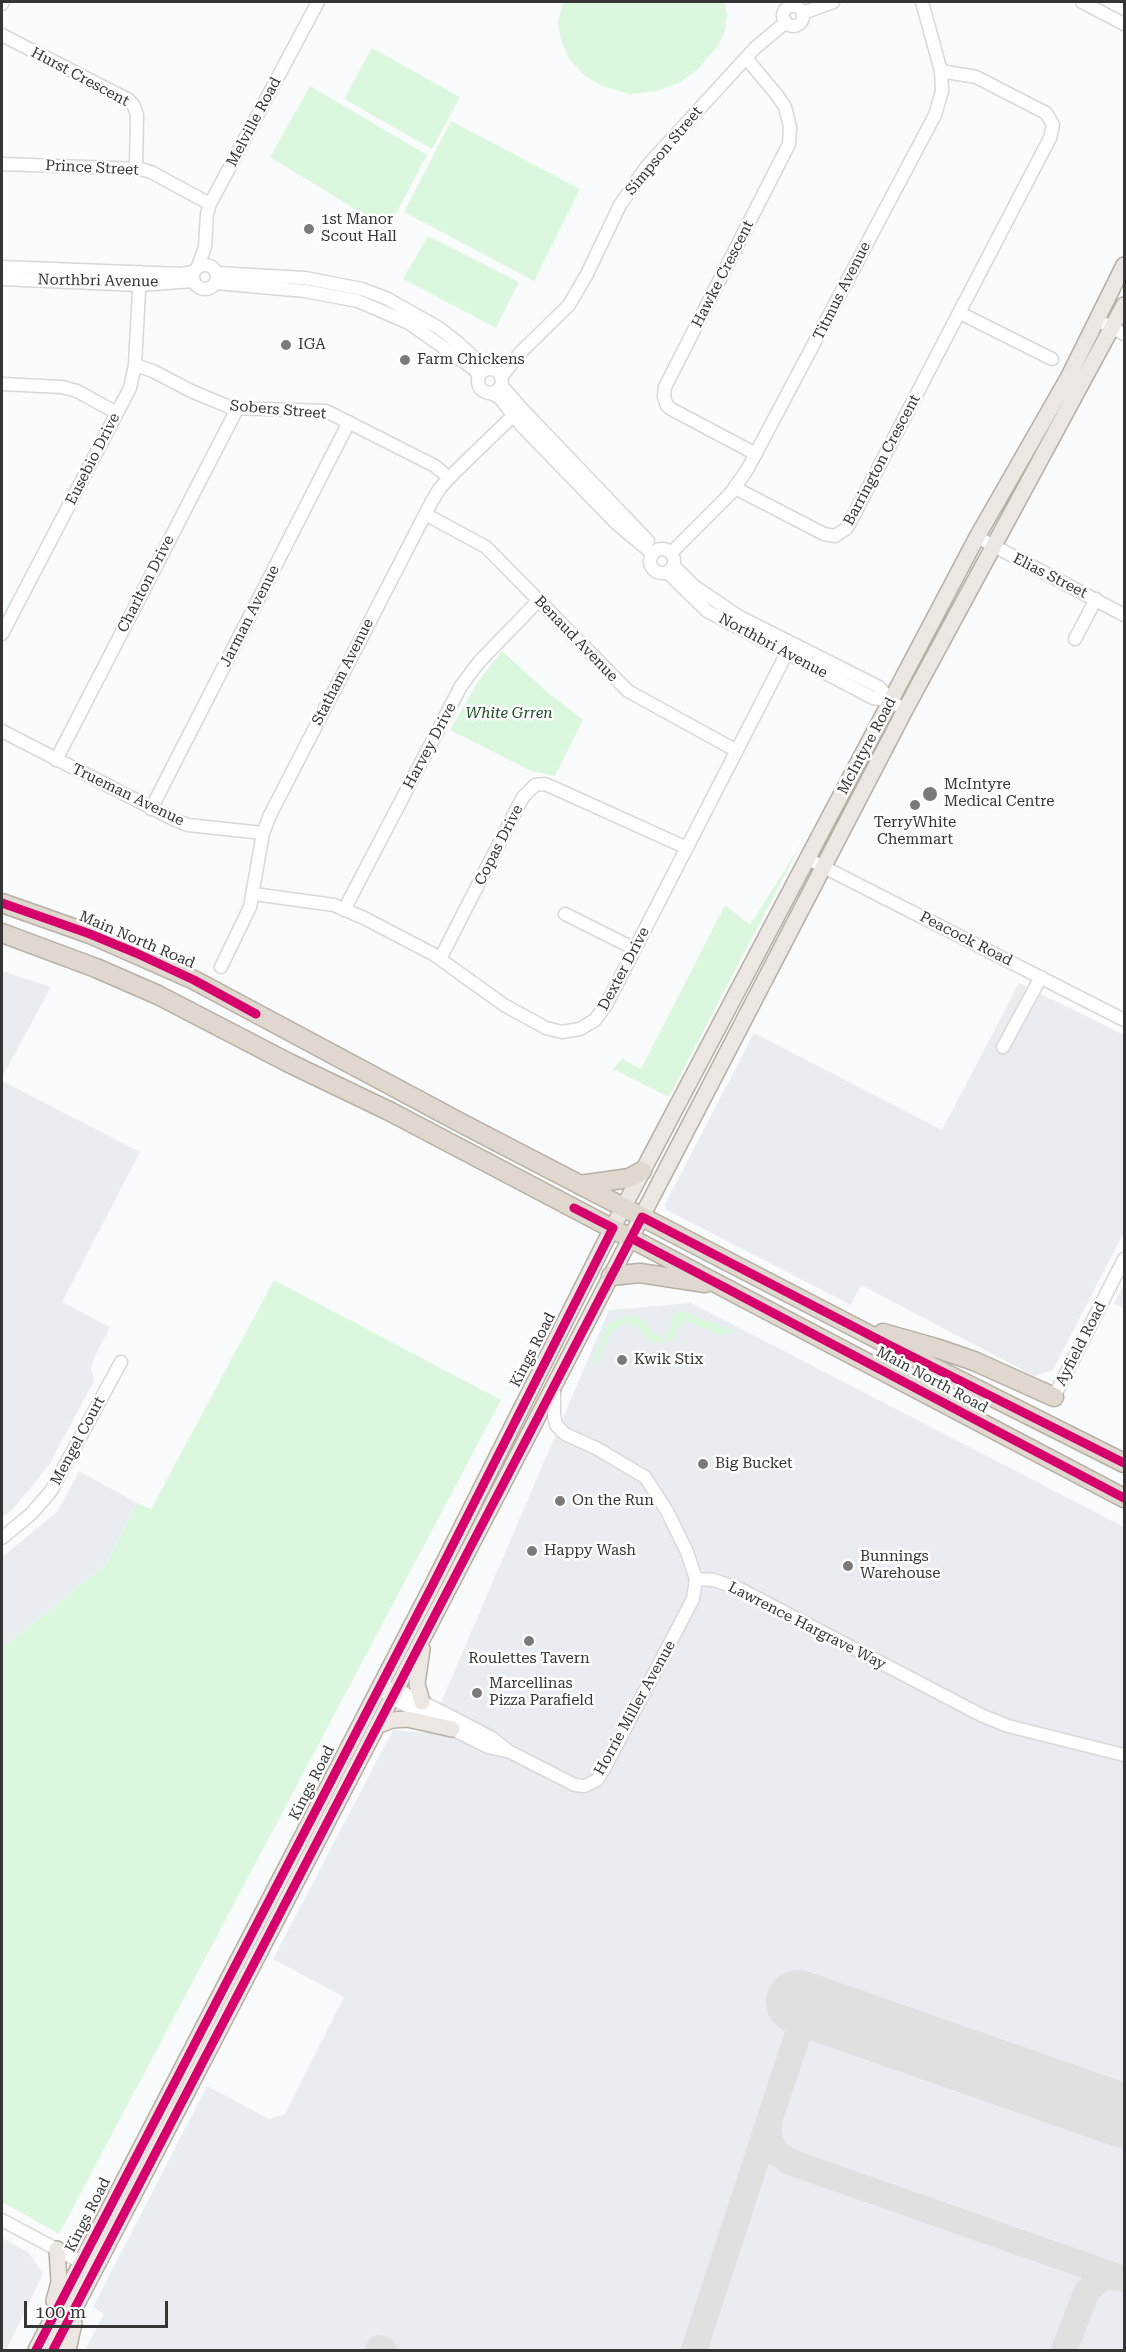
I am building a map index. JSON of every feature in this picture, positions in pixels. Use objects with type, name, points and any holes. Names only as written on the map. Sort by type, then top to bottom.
[{"type":"highway","name":"Main North Road","points":[[2,903],[90,934],[194,980],[580,1185],[1125,1463]]},
{"type":"highway","name":"Main North Road","points":[[2,933],[96,968],[158,995],[289,1063],[391,1112],[613,1228],[718,1286],[1125,1498]]},
{"type":"highway","points":[[580,1185],[629,1178],[642,1171]]},
{"type":"highway","points":[[611,1276],[640,1273],[718,1286]]},
{"type":"highway","points":[[849,1324],[974,1361],[1054,1397]]},
{"type":"main road","name":"McIntyre Road","points":[[613,1228],[977,537],[1068,378],[1125,265]]},
{"type":"main road","name":"McIntyre Road","points":[[642,1217],[992,546],[1118,331],[1125,305]]},
{"type":"main road","points":[[699,1064],[723,1036],[734,1040]]},
{"type":"main road","name":"Kings Road","points":[[43,2347],[82,2294],[642,1217]]},
{"type":"main road","name":"Kings Road","points":[[43,2347],[81,2262],[613,1228]]},
{"type":"main road","points":[[422,1702],[417,1684],[426,1631]]},
{"type":"main road","points":[[377,1726],[392,1720],[407,1719],[452,1729]]},
{"type":"main road","points":[[43,2347],[58,2289],[60,2264],[57,2249]]},
{"type":"main road","points":[[68,2350],[82,2294]]},
{"type":"street","name":"Melville Road","points":[[205,273],[207,214],[210,204],[318,2]]},
{"type":"street","points":[[803,13],[833,2]]},
{"type":"street","name":"Titmus Avenue","points":[[670,563],[735,488],[756,454],[935,115],[942,91],[941,70],[922,2]]},
{"type":"street","points":[[1082,2],[1123,20]]},
{"type":"street","points":[[786,5],[796,7],[803,13],[803,18],[798,25],[791,26],[786,22],[784,14],[786,5]]},
{"type":"street","name":"Simpson Street","points":[[492,379],[569,305],[587,274],[620,205],[643,172],[746,58],[786,22]]},
{"type":"street","name":"Hurst Crescent","points":[[2,35],[129,100],[137,115],[136,168]]},
{"type":"street","name":"Hawke Crescent","points":[[746,58],[785,107],[790,127],[789,144],[664,392],[665,401],[671,409],[756,454]]},
{"type":"street","name":"Barrington Crescent","points":[[735,488],[824,534],[835,536],[843,533],[1050,138],[1053,125],[1046,113],[976,77],[941,70]]},
{"type":"street","name":"Prince Street","points":[[2,164],[136,168],[151,172],[210,204]]},
{"type":"street","name":"Northbri Avenue","points":[[2,267],[139,278]]},
{"type":"street","name":"Northbri Avenue","points":[[2,279],[139,278],[205,273],[358,302],[409,323],[477,372],[492,379],[500,398],[517,412],[617,524],[655,552]]},
{"type":"street","name":"Eusebio Drive","points":[[2,634],[130,388],[135,365],[139,278]]},
{"type":"street","points":[[960,313],[1052,360]]},
{"type":"street","points":[[1097,320],[1118,331]]},
{"type":"street","name":"Sobers Street","points":[[135,365],[153,371],[220,404],[237,409],[326,411],[435,466],[449,478]]},
{"type":"street","points":[[2,384],[62,387],[76,391],[117,413]]},
{"type":"street","name":"Charlton Drive","points":[[56,760],[237,409]]},
{"type":"street","name":"Statham Avenue","points":[[221,967],[250,907],[263,833],[270,815],[425,514],[440,488],[449,478],[517,412]]},
{"type":"street","name":"Jarman Avenue","points":[[151,809],[349,422]]},
{"type":"street","name":"Benaud Avenue","points":[[425,514],[486,547],[628,692],[737,751]]},
{"type":"street","name":"Elias Street","points":[[977,537],[1125,615]]},
{"type":"street","points":[[665,549],[670,563],[660,572],[653,568],[651,561],[655,552],[665,549]]},
{"type":"street","name":"Northbri Avenue","points":[[670,563],[707,611],[789,649],[873,698],[891,701],[905,710]]},
{"type":"street","points":[[1075,639],[1095,599]]},
{"type":"street","name":"Harvey Drive","points":[[344,910],[461,686],[484,656],[539,600]]},
{"type":"street","name":"Dexter Drive","points":[[254,894],[334,905],[374,923],[440,959],[504,1005],[546,1028],[562,1032],[587,1026],[602,1013],[789,649]]},
{"type":"street","name":"Trueman Avenue","points":[[2,731],[151,809],[188,825],[263,833]]},
{"type":"street","name":"Copas Drive","points":[[440,959],[523,797],[535,785],[545,784],[687,848]]},
{"type":"street","name":"Peacock Road","points":[[808,859],[1125,1020]]},
{"type":"street","points":[[565,914],[635,949]]},
{"type":"street","points":[[1003,1047],[1041,977]]},
{"type":"street","name":"Ayfield Road","points":[[1054,1397],[1125,1260]]},
{"type":"street","name":"Mengel Court","points":[[2,1538],[31,1514],[51,1491],[121,1362]]},
{"type":"street","points":[[554,1386],[556,1425],[565,1434],[596,1448],[645,1477],[672,1521],[692,1565],[696,1580]]},
{"type":"street","name":"Horrie Miller Avenue","points":[[393,1693],[422,1702],[492,1738],[508,1751],[575,1785],[585,1786],[597,1780],[693,1599],[696,1580]]},
{"type":"street","name":"Lawrence Hargrave Way","points":[[696,1580],[714,1580],[740,1589],[981,1715],[1008,1726],[1125,1755]]},
{"type":"street","name":"Horrie Miller Avenue","points":[[379,1686],[452,1729],[488,1747],[508,1751]]},
{"type":"street","points":[[2,2220],[94,2270]]},
{"type":"shaded area","points":[[2,971],[51,987],[2,1077]]},
{"type":"shaded area","points":[[1019,983],[1124,1035],[1124,1232],[1053,1370],[1034,1376],[861,1285],[851,1305],[667,1210],[665,1204],[754,1033],[942,1130]]},
{"type":"shaded area","points":[[2,1081],[140,1152],[62,1302],[110,1327],[94,1358],[91,1369],[94,1381],[49,1465],[13,1509],[2,1518]]},
{"type":"shaded area","points":[[1124,1284],[1124,1309],[1114,1304]]},
{"type":"shaded area","points":[[691,1303],[1124,1527],[1124,2350],[85,2350],[104,2314],[93,2307],[207,2086],[269,2119],[285,2114],[344,1997],[273,1959],[393,1730],[428,1733],[609,1310]]},
{"type":"shaded area","points":[[79,1471],[137,1503],[106,1564],[2,1648],[2,1557],[58,1511]]},
{"type":"shaded area","points":[[2,2238],[29,2253],[43,2274],[6,2350],[2,2350]]},
{"type":"green space","points":[[563,2],[725,2],[727,15],[725,31],[717,47],[698,69],[679,83],[657,91],[630,94],[605,87],[586,77],[569,59],[561,40],[558,22]]},
{"type":"green space","points":[[372,48],[460,97],[432,149],[344,99]]},
{"type":"green space","points":[[310,86],[427,155],[388,229],[270,157]]},
{"type":"green space","points":[[451,121],[580,189],[534,281],[404,212]]},
{"type":"green space","points":[[428,236],[519,282],[496,328],[403,279]]},
{"type":"green space","name":"White Grren","points":[[502,651],[546,691],[583,720],[555,776],[531,771],[450,730],[479,680]]},
{"type":"green space","points":[[801,844],[669,1097],[613,1069],[623,1058],[641,1069],[725,905],[750,925]]},
{"type":"green space","points":[[274,1280],[501,1400],[59,2234],[2,2202],[2,1648],[106,1564],[137,1503],[151,1509]]},
{"type":"green space","points":[[684,1311],[736,1332],[721,1335],[685,1321],[681,1322],[673,1340],[668,1343],[666,1335],[671,1319],[675,1313]]},
{"type":"green space","points":[[635,1315],[644,1319],[652,1332],[662,1337],[666,1344],[648,1341],[639,1327],[626,1323],[611,1332],[597,1364],[592,1361],[608,1324],[622,1317]]},
{"type":"taxiway","points":[[694,2350],[807,2006]]},
{"type":"taxiway","points":[[797,2036],[814,2020],[824,2016],[837,2016]]},
{"type":"taxiway","points":[[769,2122],[771,2144],[777,2153],[790,2162],[1124,2279]]},
{"type":"taxiway","points":[[1064,2350],[1087,2291],[1101,2279],[1122,2278]]},
{"type":"taxiway","points":[[379,2348],[384,2350]]},
{"type":"runway","points":[[798,2002],[1124,2116]]},
{"type":"cycle path","points":[[2,903],[136,953],[194,980],[256,1014]]},
{"type":"cycle path","points":[[36,2350],[431,1588],[613,1228],[574,1208]]},
{"type":"cycle path","points":[[53,2350],[642,1217],[1124,1463]]},
{"type":"cycle path","points":[[631,1238],[1124,1498]]},
{"type":"place","name":"1st Manor Scout Hall","points":[[309,229]]},
{"type":"place","name":"IGA","points":[[286,345]]},
{"type":"place","name":"Farm Chickens","points":[[405,360]]},
{"type":"place","name":"McIntyre Medical Centre","points":[[930,794]]},
{"type":"place","name":"TerryWhite Chemmart","points":[[915,805]]},
{"type":"place","name":"Kwik Stix","points":[[622,1360]]},
{"type":"place","name":"Big Bucket","points":[[703,1464]]},
{"type":"place","name":"On the Run","points":[[560,1501]]},
{"type":"place","name":"Happy Wash","points":[[532,1551]]},
{"type":"place","name":"Bunnings Warehouse","points":[[848,1566]]},
{"type":"place","name":"Roulettes Tavern","points":[[529,1641]]},
{"type":"place","name":"Marcellinas Pizza Parafield","points":[[477,1693]]}]
